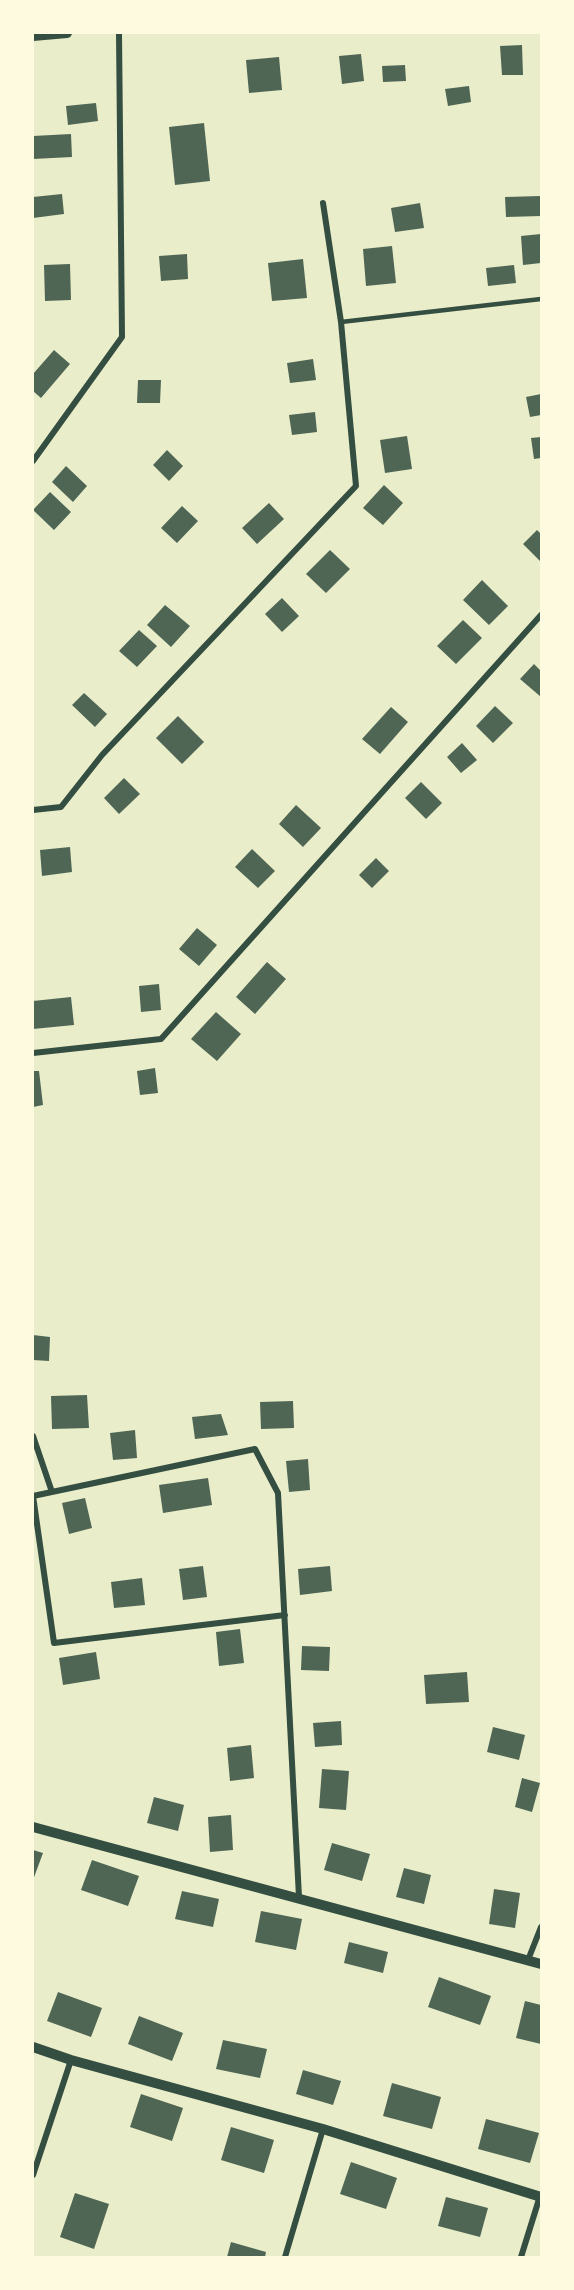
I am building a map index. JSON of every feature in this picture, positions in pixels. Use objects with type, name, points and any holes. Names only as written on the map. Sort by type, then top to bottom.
[{"type":"street","points":[[33,36],[67,33]]},
{"type":"street","points":[[33,461],[122,338],[119,33]]},
{"type":"street","points":[[33,810],[61,807],[102,755],[356,486],[341,322],[323,203]]},
{"type":"street","points":[[33,1053],[161,1039],[541,615]]},
{"type":"street","points":[[33,1436],[52,1492]]},
{"type":"street","points":[[285,1615],[54,1643],[33,1496],[255,1449],[278,1493],[285,1615],[299,1897]]},
{"type":"street","points":[[33,1827],[541,1964]]},
{"type":"street","points":[[528,1960],[541,1927]]},
{"type":"street","points":[[33,2047],[71,2060],[323,2129],[540,2197],[520,2257]]},
{"type":"street","points":[[33,2175],[71,2060]]},
{"type":"street","points":[[285,2257],[323,2129]]},
{"type":"lane","points":[[341,322],[541,299]]},
{"type":"building","points":[[522,45],[523,75],[502,75],[500,46]]},
{"type":"building","points":[[361,54],[364,81],[342,84],[339,56]]},
{"type":"building","points":[[279,57],[282,90],[249,93],[246,60]]},
{"type":"building","points":[[405,65],[406,81],[383,82],[382,66]]},
{"type":"building","points":[[469,86],[471,102],[448,106],[445,89]]},
{"type":"building","points":[[96,103],[98,121],[68,125],[66,106]]},
{"type":"building","points":[[204,123],[210,181],[175,185],[169,127]]},
{"type":"building","points":[[71,134],[72,157],[33,159],[33,136]]},
{"type":"building","points":[[62,194],[64,214],[33,218],[33,197]]},
{"type":"building","points":[[541,196],[541,216],[506,217],[505,197]]},
{"type":"building","points":[[420,203],[424,228],[395,232],[391,208]]},
{"type":"building","points":[[541,234],[541,263],[523,265],[521,236]]},
{"type":"building","points":[[392,246],[396,283],[366,286],[363,249]]},
{"type":"building","points":[[187,254],[188,279],[161,281],[159,256]]},
{"type":"building","points":[[303,259],[307,298],[272,301],[268,263]]},
{"type":"building","points":[[70,264],[71,300],[45,301],[44,265]]},
{"type":"building","points":[[514,265],[516,283],[488,286],[486,268]]},
{"type":"building","points":[[54,350],[70,364],[41,398],[33,391],[33,374]]},
{"type":"building","points":[[313,359],[316,380],[290,383],[287,363]]},
{"type":"building","points":[[138,380],[161,380],[160,403],[137,403]]},
{"type":"building","points":[[541,394],[541,415],[530,417],[526,397]]},
{"type":"building","points":[[315,412],[317,432],[292,435],[289,415]]},
{"type":"building","points":[[407,436],[412,469],[385,473],[380,440]]},
{"type":"building","points":[[541,437],[541,458],[534,459],[531,438]]},
{"type":"building","points":[[167,450],[183,466],[169,481],[153,465]]},
{"type":"building","points":[[66,466],[87,486],[73,502],[52,482]]},
{"type":"building","points":[[384,485],[403,503],[383,525],[363,508]]},
{"type":"building","points":[[50,492],[71,512],[54,530],[33,510]]},
{"type":"building","points":[[269,503],[284,519],[257,544],[242,528]]},
{"type":"building","points":[[182,506],[198,521],[177,543],[161,528]]},
{"type":"building","points":[[537,530],[541,534],[541,562],[523,544]]},
{"type":"building","points":[[330,550],[350,569],[326,593],[306,574]]},
{"type":"building","points":[[482,580],[508,606],[489,625],[463,600]]},
{"type":"building","points":[[282,598],[299,616],[282,632],[265,614]]},
{"type":"building","points":[[165,605],[190,626],[171,647],[147,625]]},
{"type":"building","points":[[463,620],[482,638],[456,664],[437,646]]},
{"type":"building","points":[[139,630],[157,646],[137,667],[119,651]]},
{"type":"building","points":[[534,664],[541,671],[541,697],[520,679]]},
{"type":"building","points":[[84,693],[107,714],[95,727],[72,705]]},
{"type":"building","points":[[495,706],[513,723],[493,743],[476,726]]},
{"type":"building","points":[[391,707],[408,722],[380,754],[362,739]]},
{"type":"building","points":[[178,716],[204,742],[182,764],[156,738]]},
{"type":"building","points":[[462,743],[477,760],[461,773],[447,757]]},
{"type":"building","points":[[124,778],[140,794],[119,814],[104,798]]},
{"type":"building","points":[[421,782],[442,803],[426,819],[405,798]]},
{"type":"building","points":[[296,805],[321,828],[303,847],[279,824]]},
{"type":"building","points":[[70,847],[72,872],[42,876],[40,850]]},
{"type":"building","points":[[252,849],[275,871],[258,888],[235,867]]},
{"type":"building","points":[[376,858],[389,871],[372,888],[359,875]]},
{"type":"building","points":[[197,928],[217,945],[199,966],[179,949]]},
{"type":"building","points":[[267,962],[286,979],[255,1014],[236,997]]},
{"type":"building","points":[[159,984],[161,1010],[141,1012],[139,986]]},
{"type":"building","points":[[71,997],[74,1025],[33,1029],[33,1001]]},
{"type":"building","points":[[216,1012],[241,1034],[217,1061],[191,1039]]},
{"type":"building","points":[[155,1068],[158,1093],[140,1095],[137,1071]]},
{"type":"building","points":[[33,1071],[39,1071],[43,1105],[33,1107]]},
{"type":"building","points":[[33,1335],[50,1337],[49,1361],[33,1360]]},
{"type":"building","points":[[87,1395],[89,1428],[52,1429],[51,1396]]},
{"type":"building","points":[[293,1401],[294,1428],[261,1429],[260,1402]]},
{"type":"building","points":[[221,1414],[228,1435],[195,1439],[192,1417]]},
{"type":"building","points":[[135,1430],[137,1458],[113,1460],[110,1433]]},
{"type":"building","points":[[308,1459],[310,1490],[289,1492],[286,1461]]},
{"type":"building","points":[[208,1478],[212,1505],[163,1513],[159,1485]]},
{"type":"building","points":[[85,1498],[92,1528],[69,1534],[62,1503]]},
{"type":"building","points":[[203,1566],[207,1597],[183,1600],[179,1569]]},
{"type":"building","points":[[330,1566],[332,1591],[300,1595],[298,1569]]},
{"type":"building","points":[[142,1578],[145,1605],[114,1608],[111,1582]]},
{"type":"building","points":[[240,1629],[244,1663],[219,1666],[216,1632]]},
{"type":"building","points":[[302,1646],[330,1647],[329,1671],[301,1670]]},
{"type":"building","points":[[96,1652],[100,1679],[63,1685],[59,1658]]},
{"type":"building","points":[[467,1672],[469,1702],[426,1704],[424,1675]]},
{"type":"building","points":[[341,1721],[342,1745],[315,1747],[313,1723]]},
{"type":"building","points":[[493,1727],[525,1735],[519,1760],[487,1752]]},
{"type":"building","points":[[251,1745],[254,1778],[230,1781],[227,1748]]},
{"type":"building","points":[[322,1769],[349,1771],[346,1810],[319,1808]]},
{"type":"building","points":[[522,1778],[540,1783],[532,1812],[515,1807]]},
{"type":"building","points":[[154,1797],[184,1805],[178,1831],[147,1823]]},
{"type":"building","points":[[231,1815],[233,1850],[210,1852],[208,1817]]},
{"type":"building","points":[[332,1843],[370,1854],[362,1881],[324,1870]]},
{"type":"building","points":[[33,1850],[43,1853],[33,1880]]},
{"type":"building","points":[[92,1860],[139,1876],[128,1906],[81,1890]]},
{"type":"building","points":[[404,1868],[431,1875],[424,1904],[396,1897]]},
{"type":"building","points":[[494,1889],[520,1893],[515,1928],[489,1924]]},
{"type":"building","points":[[182,1891],[219,1899],[213,1927],[175,1919]]},
{"type":"building","points":[[261,1911],[302,1919],[296,1950],[255,1942]]},
{"type":"building","points":[[349,1942],[388,1952],[383,1973],[344,1963]]},
{"type":"building","points":[[439,1977],[491,1996],[480,2025],[428,2007]]},
{"type":"building","points":[[58,1992],[102,2008],[91,2037],[47,2021]]},
{"type":"building","points":[[525,2001],[541,2005],[541,2044],[516,2038]]},
{"type":"building","points":[[139,2016],[183,2033],[172,2061],[128,2044]]},
{"type":"building","points":[[223,2040],[267,2049],[260,2078],[216,2069]]},
{"type":"building","points":[[303,2070],[341,2081],[333,2105],[296,2094]]},
{"type":"building","points":[[392,2083],[441,2097],[432,2129],[383,2116]]},
{"type":"building","points":[[141,2094],[183,2108],[172,2141],[130,2127]]},
{"type":"building","points":[[486,2119],[539,2133],[530,2163],[478,2149]]},
{"type":"building","points":[[231,2127],[274,2140],[264,2173],[221,2160]]},
{"type":"building","points":[[351,2162],[397,2178],[386,2209],[340,2194]]},
{"type":"building","points":[[75,2193],[109,2204],[94,2249],[60,2237]]},
{"type":"building","points":[[446,2197],[488,2208],[480,2237],[438,2226]]},
{"type":"building","points":[[231,2242],[266,2252],[265,2257],[227,2257]]}]
